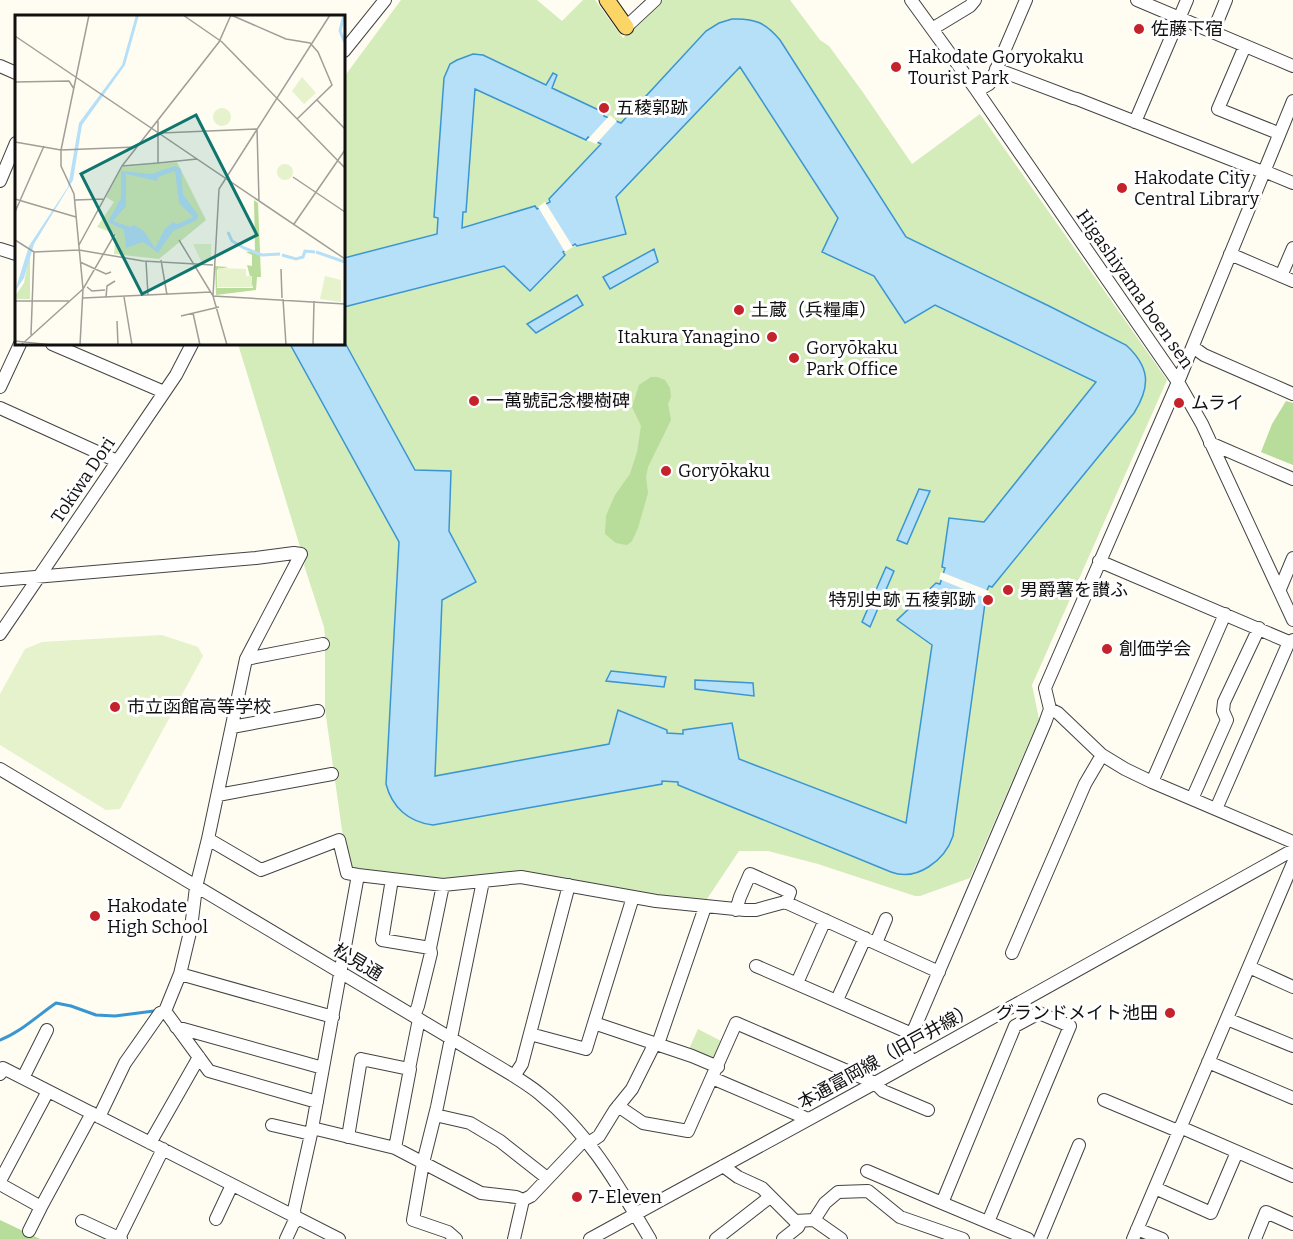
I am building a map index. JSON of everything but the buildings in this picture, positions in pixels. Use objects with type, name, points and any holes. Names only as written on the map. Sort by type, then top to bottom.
[{"type":"main road","points":[[607,0],[626,27]]},
{"type":"street","points":[[345,50],[385,0]]},
{"type":"street","points":[[626,27],[655,0]]},
{"type":"street","name":"Higashiyama boen sen","points":[[911,0],[977,91],[1178,382],[1202,424],[1293,620]]},
{"type":"street","points":[[932,29],[970,6],[975,0]]},
{"type":"street","points":[[977,91],[988,84],[1026,0]]},
{"type":"street","points":[[1137,0],[1293,66]]},
{"type":"street","points":[[1135,122],[1187,0]]},
{"type":"street","points":[[1213,32],[1226,0]]},
{"type":"street","points":[[1245,46],[1218,109],[1273,131]]},
{"type":"street","points":[[0,66],[15,73]]},
{"type":"street","points":[[996,69],[1293,183]]},
{"type":"street","points":[[911,1062],[906,1051],[912,1034],[1045,723],[1050,709],[1045,688],[1193,347],[1293,101]]},
{"type":"street","points":[[0,181],[15,145]]},
{"type":"street","points":[[1281,276],[1293,248]]},
{"type":"street","points":[[0,249],[15,254]]},
{"type":"street","points":[[1230,254],[1293,281]]},
{"type":"street","points":[[0,387],[20,345]]},
{"type":"street","points":[[54,345],[164,392]]},
{"type":"street","name":"Tokiwa Dori","points":[[0,634],[182,365],[192,345]]},
{"type":"street","points":[[1193,347],[1203,355],[1293,394]]},
{"type":"street","points":[[0,408],[117,461]]},
{"type":"street","points":[[1210,443],[1293,479]]},
{"type":"street","points":[[0,580],[301,554],[246,659],[218,795],[196,886],[191,928],[180,974],[165,1011],[160,1013],[125,1064],[29,1231]]},
{"type":"street","points":[[1280,589],[1293,558]]},
{"type":"street","points":[[1099,561],[1291,641],[1216,809]]},
{"type":"street","points":[[1152,782],[1225,614]]},
{"type":"street","points":[[1192,799],[1227,720],[1223,711],[1224,702],[1259,628]]},
{"type":"street","points":[[246,659],[323,644]]},
{"type":"street","points":[[1050,709],[1058,713],[1102,755],[1125,769],[1293,842]]},
{"type":"street","points":[[232,727],[318,711]]},
{"type":"street","points":[[1012,953],[1085,784],[1102,755]]},
{"type":"street","name":"松見通","points":[[0,769],[514,1076],[542,1095],[587,1141],[609,1171],[650,1239]]},
{"type":"street","points":[[218,795],[332,774]]},
{"type":"street","points":[[208,839],[261,870],[339,840],[347,873],[358,875],[443,885],[521,877],[633,897],[736,910],[786,903],[939,972]]},
{"type":"street","name":"本通富岡線（旧戸井線）","points":[[590,1239],[1293,850]]},
{"type":"street","points":[[1161,1239],[1135,1234],[1293,863]]},
{"type":"street","points":[[736,910],[750,874],[790,892],[786,903]]},
{"type":"street","points":[[297,1218],[294,1210],[317,1102],[358,875]]},
{"type":"street","points":[[392,879],[382,940],[430,948]]},
{"type":"street","points":[[456,1239],[448,1232],[413,1220],[483,881]]},
{"type":"street","points":[[395,1148],[421,995],[443,885]]},
{"type":"street","points":[[514,1076],[522,1064],[569,885]]},
{"type":"street","points":[[530,1034],[586,1049],[633,897]]},
{"type":"street","points":[[272,1125],[348,1137],[395,1148],[481,1193],[516,1197],[523,1200],[531,1196],[587,1141],[599,1136],[632,1089],[657,1043],[705,907]]},
{"type":"street","points":[[797,983],[825,920]]},
{"type":"street","points":[[837,1000],[870,941],[886,920]]},
{"type":"street","points":[[756,966],[912,1034]]},
{"type":"street","points":[[1249,967],[1293,987]]},
{"type":"street","points":[[180,974],[333,1017]]},
{"type":"street","points":[[1019,1002],[1028,1019]]},
{"type":"street","points":[[165,1011],[209,1071],[317,1102]]},
{"type":"street","points":[[942,1203],[1016,1026],[1039,1013],[1070,1026],[988,1222]]},
{"type":"street","points":[[1227,1019],[1293,1046]]},
{"type":"street","points":[[594,1023],[692,1056],[715,1073],[808,1119]]},
{"type":"street","points":[[618,1106],[643,1123],[688,1131],[736,1023],[875,1083],[883,1091],[928,1110]]},
{"type":"street","points":[[176,1026],[323,1068]]},
{"type":"street","points":[[23,1078],[47,1029]]},
{"type":"street","points":[[150,1143],[199,1057]]},
{"type":"street","points":[[348,1137],[361,1059],[409,1069]]},
{"type":"street","points":[[1208,1062],[1293,1098]]},
{"type":"street","points":[[1,1069],[23,1078],[339,1239]]},
{"type":"street","points":[[41,1207],[0,1182],[48,1091]]},
{"type":"street","points":[[1104,1100],[1293,1176]]},
{"type":"street","points":[[435,1115],[470,1123],[500,1141],[548,1178]]},
{"type":"street","points":[[1040,1239],[1079,1145]]},
{"type":"street","points":[[82,1221],[120,1238],[163,1149]]},
{"type":"street","points":[[1155,1188],[1211,1212],[1237,1152]]},
{"type":"street","points":[[723,1166],[738,1177],[762,1188],[795,1221],[814,1220],[841,1239]]},
{"type":"street","points":[[867,1170],[1028,1239]]},
{"type":"street","points":[[216,1219],[232,1185]]},
{"type":"street","points":[[814,1220],[825,1203],[838,1192],[868,1191],[900,1216],[963,1239]]},
{"type":"street","points":[[716,1239],[770,1197]]},
{"type":"street","points":[[514,1239],[523,1200]]},
{"type":"street","points":[[1255,1239],[1266,1212],[1293,1224]]},
{"type":"street","points":[[286,1239],[297,1218]]},
{"type":"street","points":[[783,1239],[798,1227],[801,1221]]},
{"type":"green space","points":[[401,0],[537,0],[562,21],[583,0],[595,0],[623,38],[663,0],[790,0],[820,40],[829,46],[912,164],[980,114],[1167,380],[1032,685],[1039,719],[970,878],[915,896],[818,864],[768,851],[739,851],[705,902],[520,872],[438,881],[351,868],[342,830],[325,709],[324,627],[238,345],[345,345],[345,76]]},
{"type":"green space","points":[[651,377],[665,380],[670,388],[671,397],[668,404],[671,420],[648,467],[646,477],[648,493],[638,528],[632,541],[627,545],[616,543],[605,534],[606,516],[615,495],[630,474],[637,452],[641,426],[632,407],[639,385]]},
{"type":"green space","points":[[1286,401],[1293,403],[1293,465],[1261,452],[1272,424]]},
{"type":"green space","points":[[162,635],[198,647],[203,656],[120,809],[106,810],[0,745],[0,694],[25,649],[42,642]]},
{"type":"green space","points":[[698,1029],[723,1042],[717,1056],[712,1058],[689,1049]]},
{"type":"green space","points":[[0,1220],[40,1239],[0,1239]]},
{"type":"water","points":[[732,19],[747,19],[770,29],[780,40],[906,237],[1126,345],[1144,369],[1143,394],[1134,413],[992,587],[989,586],[982,601],[985,603],[953,836],[937,861],[911,874],[891,872],[678,785],[678,782],[662,781],[662,784],[433,825],[416,821],[402,812],[392,800],[386,784],[399,542],[291,345],[345,345],[345,343],[415,470],[451,471],[449,531],[476,582],[442,600],[435,776],[609,744],[618,710],[667,730],[667,733],[683,734],[683,730],[732,723],[739,759],[906,823],[932,645],[897,620],[936,583],[940,584],[945,568],[942,567],[949,518],[984,522],[1096,382],[935,305],[905,323],[874,276],[822,252],[838,218],[740,67],[616,197],[626,234],[577,246],[575,244],[563,252],[565,255],[530,291],[504,266],[345,307],[345,258],[437,234],[438,218],[434,217],[444,78],[450,64],[473,54],[483,55],[546,85],[553,73],[557,75],[552,88],[621,123],[706,31],[719,23]],"holes":[[[475,89],[586,140],[588,137],[601,144],[549,199],[550,202],[537,209],[535,206],[462,228],[463,212],[466,212]]]},
{"type":"water","points":[[654,249],[658,262],[610,289],[603,277]]},
{"type":"water","points":[[577,295],[583,305],[536,333],[527,324]]},
{"type":"water","points":[[919,489],[930,491],[907,544],[897,540]]},
{"type":"water","points":[[886,567],[894,571],[870,627],[862,622]]},
{"type":"water","points":[[611,671],[666,677],[664,687],[606,681]]},
{"type":"water","points":[[695,680],[753,683],[754,696],[695,689]]},
{"type":"pier","points":[[610,115],[617,121],[596,144],[587,140]]},
{"type":"pier","points":[[545,202],[573,247],[565,252],[538,207]]},
{"type":"pier","points":[[941,572],[989,591],[986,598],[939,579]]},
{"type":"waterway","points":[[0,1040],[22,1028],[56,1003],[96,1015],[115,1016],[154,1011]]},
{"type":"place","name":"佐藤下宿","points":[[1139,29]]},
{"type":"place","name":"Hakodate Goryokaku Tourist Park","points":[[896,67]]},
{"type":"place","name":"五稜郭跡","points":[[604,108]]},
{"type":"place","name":"Hakodate City Central Library","points":[[1122,188]]},
{"type":"place","name":"土蔵（兵糧庫）","points":[[739,310]]},
{"type":"place","name":"Itakura Yanagino","points":[[772,337]]},
{"type":"place","name":"Goryōkaku Park Office","points":[[794,358]]},
{"type":"place","name":"一萬號記念櫻樹碑","points":[[474,401]]},
{"type":"place","name":"ムライ","points":[[1179,403]]},
{"type":"place","name":"Goryōkaku","points":[[666,471]]},
{"type":"place","name":"男爵薯を讃ふ","points":[[1008,590]]},
{"type":"place","name":"特別史跡 五稜郭跡","points":[[988,600]]},
{"type":"place","name":"創価学会","points":[[1107,649]]},
{"type":"place","name":"市立函館高等学校","points":[[115,707]]},
{"type":"place","name":"Hakodate High School","points":[[95,916]]},
{"type":"place","name":"グランドメイト池田","points":[[1170,1013]]},
{"type":"place","name":"7-Eleven","points":[[577,1197]]}]
